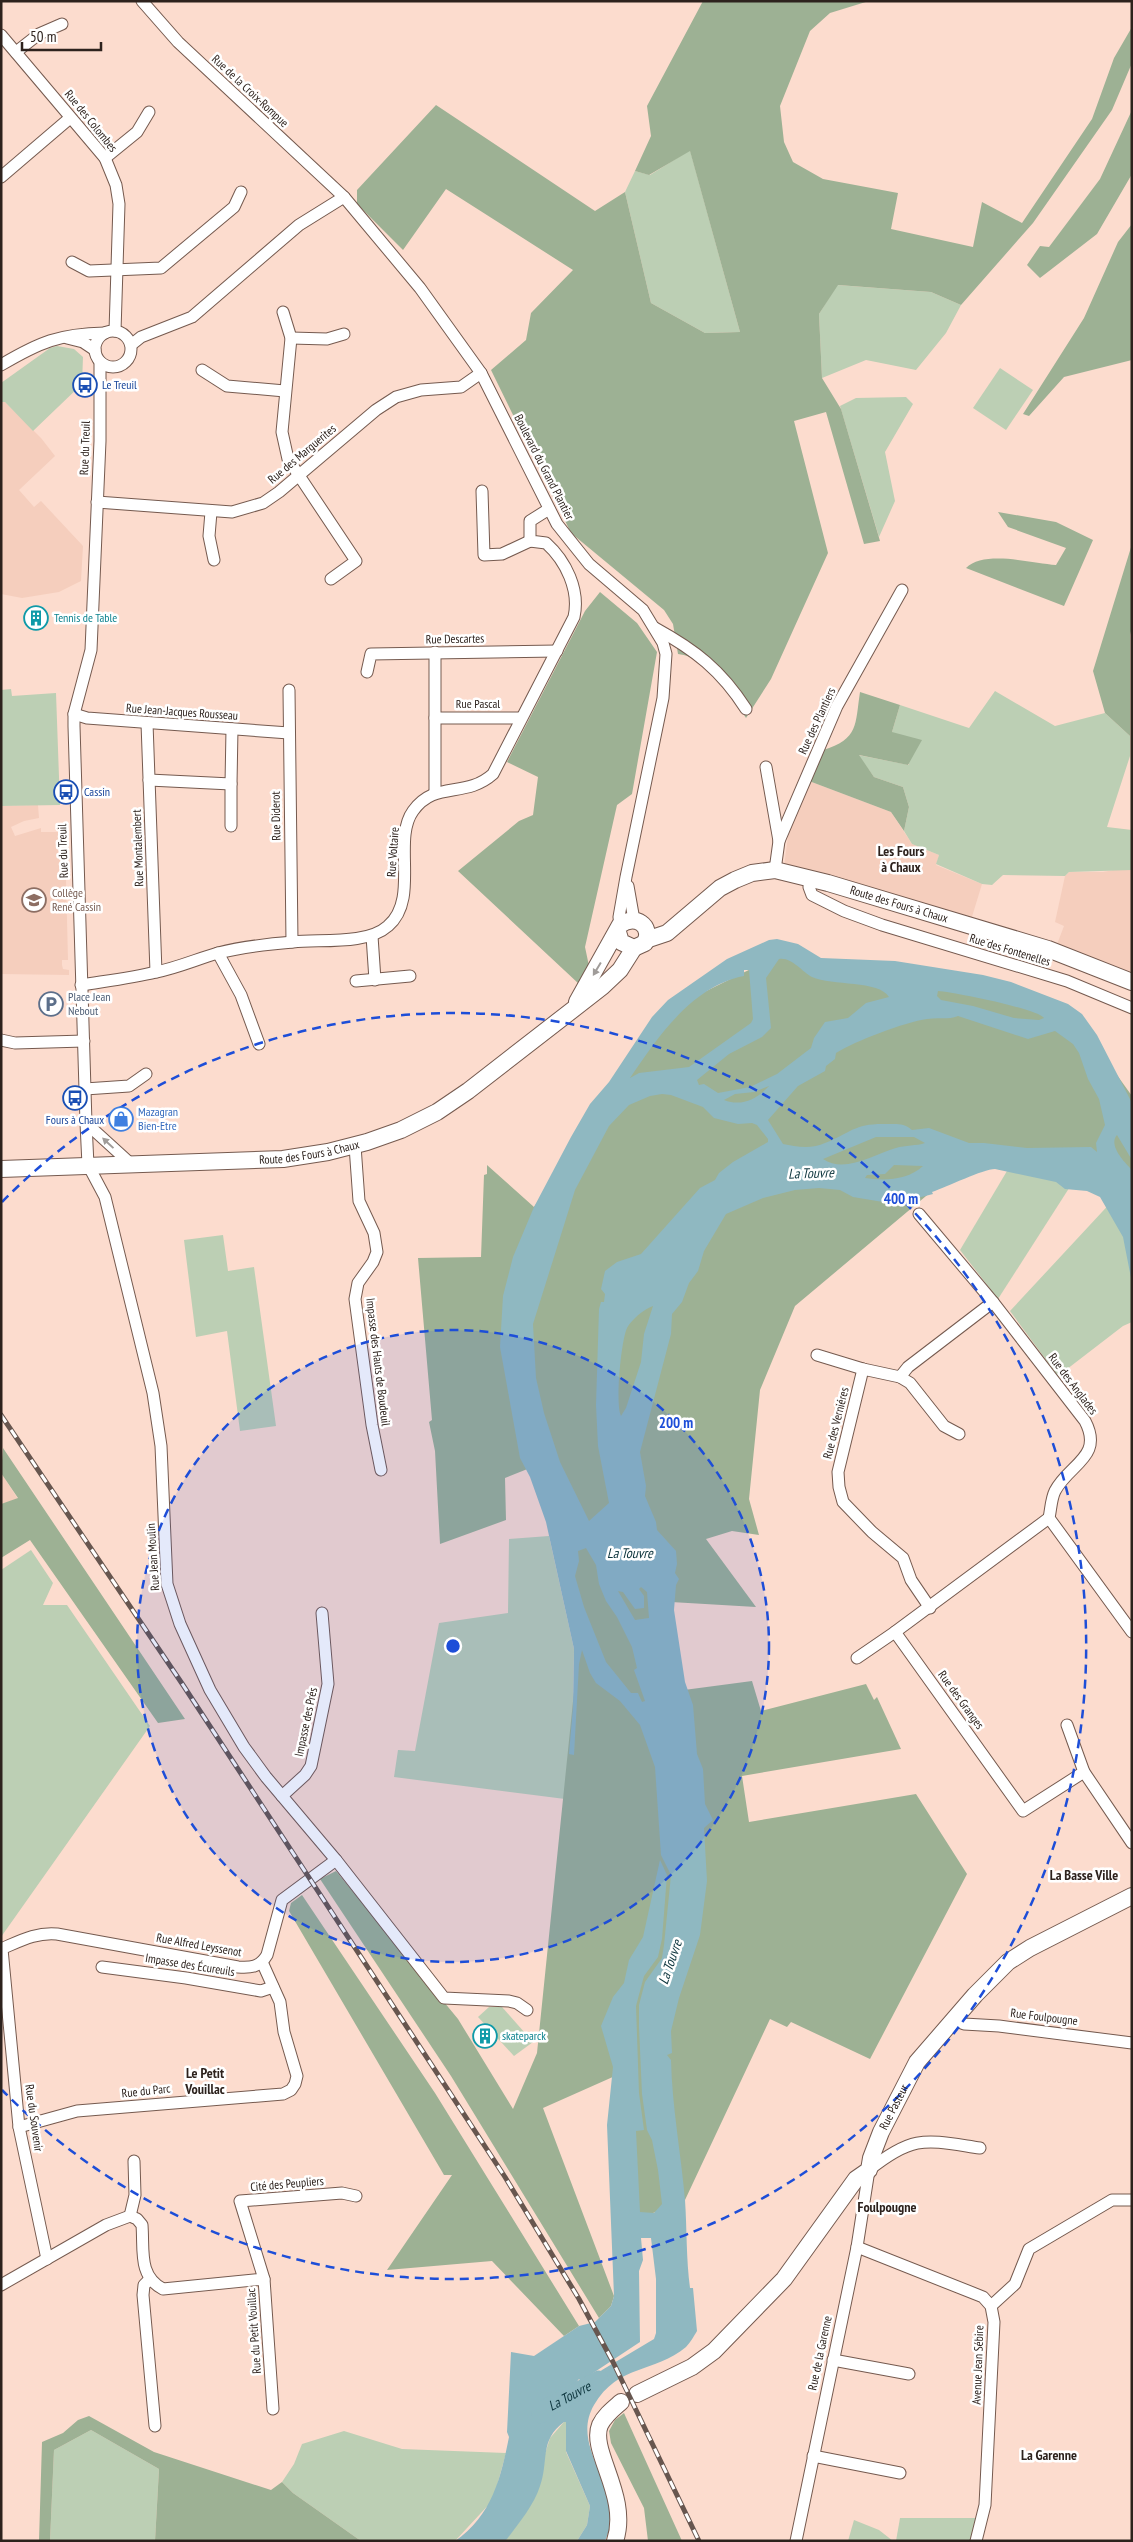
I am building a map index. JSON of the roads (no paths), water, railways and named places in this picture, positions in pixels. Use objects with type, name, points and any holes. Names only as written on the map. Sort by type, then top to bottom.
[{"type":"street","name":"Rue de la Croix-Rompue","points":[[142,1],[178,42],[344,197]]},
{"type":"street","points":[[16,52],[39,34],[62,24]]},
{"type":"street","name":"Rue des Colombes","points":[[1,35],[105,158],[116,185],[119,204],[118,270],[110,332]]},
{"type":"street","points":[[105,158],[137,132],[149,112]]},
{"type":"street","points":[[1,177],[70,118]]},
{"type":"street","points":[[72,262],[89,271],[161,268],[234,207],[241,192]]},
{"type":"street","points":[[130,345],[141,337],[192,317],[299,225],[344,197]]},
{"type":"street","name":"Boulevard du Grand Plantier","points":[[344,197],[420,288],[481,373],[549,509],[570,544],[589,564],[642,610],[654,628],[666,654],[663,698],[626,877],[633,932]]},
{"type":"street","points":[[283,312],[291,338],[282,432],[284,446],[288,459],[356,560],[332,579]]},
{"type":"street","points":[[95,350],[97,340],[110,332]]},
{"type":"street","points":[[1,365],[38,344],[58,337],[110,332],[125,335],[130,345],[128,360],[119,366],[101,388]]},
{"type":"street","points":[[291,338],[327,340],[344,334]]},
{"type":"street","points":[[58,337],[83,342],[95,350],[100,362],[111,367],[119,366]]},
{"type":"street","name":"Rue du Treuil","points":[[88,1165],[74,782],[74,714],[91,650],[101,388],[100,362]]},
{"type":"street","points":[[202,370],[227,386],[285,391]]},
{"type":"street","name":"Rue des Marguerites","points":[[97,502],[211,512],[232,512],[263,503],[279,492],[376,410],[396,397],[421,390],[461,387],[481,373]]},
{"type":"street","points":[[482,490],[484,555],[502,554],[530,541],[530,521],[549,509]]},
{"type":"street","points":[[211,512],[209,536],[214,560]]},
{"type":"street","name":"Rue Voltaire","points":[[372,936],[388,928],[404,900],[407,827],[411,814],[418,804],[435,793],[467,789],[482,784],[492,774],[501,761],[521,718],[574,617],[576,608],[569,575],[553,550],[546,543],[530,541]]},
{"type":"street","name":"Rue des Plantiers","points":[[775,870],[779,841],[837,706],[902,590]]},
{"type":"street","points":[[654,628],[690,648],[717,671],[732,686],[746,709]]},
{"type":"street","name":"Rue Descartes","points":[[367,672],[371,654],[557,651]]},
{"type":"street","points":[[435,652],[435,793]]},
{"type":"street","name":"Rue Diderot","points":[[289,690],[292,942]]},
{"type":"street","name":"Rue Jean-Jacques Rousseau","points":[[74,714],[87,718],[289,734]]},
{"type":"street","name":"Rue Pascal","points":[[435,718],[521,718]]},
{"type":"street","name":"Rue Montalembert","points":[[147,723],[156,972]]},
{"type":"street","points":[[231,826],[232,729]]},
{"type":"street","points":[[766,767],[779,841]]},
{"type":"street","points":[[149,780],[231,784]]},
{"type":"street","name":"Route des Fours à Chaux","points":[[575,1006],[633,932],[674,925],[720,888],[752,873],[775,870],[810,878],[1048,949],[1132,982]]},
{"type":"street","name":"Rue des Fontenelles","points":[[810,878],[808,887],[815,898],[844,911],[882,925],[1066,981],[1132,1008]]},
{"type":"street","name":"Route des Fours à Chaux","points":[[1,1169],[283,1159],[355,1146],[400,1130],[437,1112],[483,1079],[575,1006],[586,1000],[614,976],[633,932]]},
{"type":"street","points":[[82,985],[156,972],[240,948],[372,936],[375,980]]},
{"type":"street","points":[[218,953],[241,995],[260,1044]]},
{"type":"street","points":[[356,981],[410,976]]},
{"type":"street","points":[[1,1040],[15,1043],[84,1041]]},
{"type":"street","points":[[85,1088],[129,1086],[146,1074]]},
{"type":"street","points":[[86,1123],[130,1164]]},
{"type":"street","name":"Impasse des Hauts de Boudeuil","points":[[355,1146],[359,1201],[376,1243],[377,1252],[373,1262],[358,1283],[355,1298],[372,1425],[381,1470]]},
{"type":"street","name":"Rue Jean Moulin","points":[[88,1165],[105,1196],[153,1393],[161,1446],[168,1592],[199,1668],[224,1715],[244,1747],[336,1860],[444,1998],[509,2001],[517,2003],[527,2010]]},
{"type":"street","name":"Rue des Anglades","points":[[919,1214],[993,1302],[1090,1430],[1088,1453],[1056,1490],[1049,1518]]},
{"type":"street","points":[[900,1377],[908,1367],[993,1302]]},
{"type":"street","points":[[817,1355],[900,1377],[910,1383],[944,1426],[959,1434]]},
{"type":"street","name":"Rue des Verniéres","points":[[864,1368],[838,1472],[843,1502],[851,1512],[903,1558],[912,1580],[930,1608]]},
{"type":"street","points":[[857,1658],[930,1608],[1049,1518],[1132,1632]]},
{"type":"street","name":"Impasse des Prés","points":[[282,1796],[305,1775],[310,1766],[327,1694],[322,1613]]},
{"type":"street","name":"Rue des Granges","points":[[895,1632],[1023,1811],[1084,1772]]},
{"type":"street","points":[[1066,1725],[1084,1772],[1132,1843]]},
{"type":"street","points":[[262,1962],[267,1956],[282,1900],[336,1860]]},
{"type":"street","name":"Rue Pasteur","points":[[869,2170],[876,2146],[921,2055],[1008,1962],[1030,1948],[1132,1896]]},
{"type":"street","name":"Rue Alfred Leyssenot","points":[[2,1949],[44,1933],[238,1967],[253,1967],[262,1962]]},
{"type":"street","name":"Rue du Souvenir","points":[[2,1949],[19,2127],[47,2258]]},
{"type":"street","name":"Rue du Parc","points":[[19,2127],[77,2111],[282,2094],[291,2090],[297,2076],[284,2032],[282,2008],[262,1962]]},
{"type":"street","name":"Impasse des Écureuils","points":[[102,1967],[186,1978],[261,1991],[273,1988]]},
{"type":"street","name":"Rue Foulpougne","points":[[954,2020],[964,2024],[1019,2028],[1132,2043]]},
{"type":"street","points":[[637,2394],[699,2362],[714,2351],[784,2279],[856,2179],[904,2145],[925,2141],[980,2148]]},
{"type":"street","points":[[876,2146],[880,2152],[890,2155]]},
{"type":"street","points":[[130,2216],[135,2194],[134,2161]]},
{"type":"street","name":"Rue de la Garenne","points":[[796,2541],[857,2247],[869,2170]]},
{"type":"street","name":"Cité des Peupliers","points":[[264,2279],[240,2201],[342,2193],[356,2196]]},
{"type":"street","points":[[857,2247],[983,2297],[991,2306],[1015,2284],[1029,2249],[1112,2200],[1132,2200]]},
{"type":"street","points":[[1,2285],[106,2225],[130,2216],[137,2219],[142,2225],[145,2272],[150,2279],[144,2285],[144,2295],[155,2426]]},
{"type":"street","name":"Rue du Petit Vouillac","points":[[150,2279],[163,2289],[264,2279],[273,2409]]},
{"type":"street","name":"Avenue Jean Sébire","points":[[976,2541],[985,2505],[994,2322],[991,2306]]},
{"type":"street","points":[[833,2360],[909,2374]]},
{"type":"street","points":[[615,2541],[620,2522],[618,2505],[599,2444],[598,2431],[605,2416],[621,2402]]},
{"type":"street","points":[[813,2456],[900,2473]]},
{"type":"water","name":"La Touvre","points":[[777,939],[798,944],[821,958],[895,961],[983,975],[1011,982],[1068,1004],[1082,1014],[1097,1035],[1132,1103],[1132,1160],[1117,1135],[1114,1144],[1118,1153],[1132,1170],[1132,1283],[1123,1237],[1100,1197],[1087,1191],[1065,1189],[1056,1182],[995,1169],[982,1172],[932,1192],[933,1194],[902,1202],[883,1202],[853,1197],[840,1190],[819,1188],[795,1190],[763,1198],[726,1214],[704,1251],[698,1271],[689,1283],[682,1302],[672,1314],[671,1334],[640,1452],[646,1486],[645,1496],[656,1522],[657,1530],[676,1551],[677,1564],[675,1573],[679,1579],[676,1585],[674,1610],[685,1682],[693,1705],[697,1754],[703,1769],[705,1804],[713,1820],[704,1828],[707,1881],[700,1935],[679,1998],[671,2031],[672,2053],[667,2055],[671,2060],[685,2200],[690,2288],[693,2288],[697,2331],[686,2347],[674,2355],[625,2375],[614,2382],[594,2405],[589,2418],[587,2432],[589,2445],[605,2484],[612,2511],[605,2541],[577,2541],[587,2525],[590,2506],[566,2451],[566,2422],[564,2422],[551,2436],[546,2452],[543,2477],[534,2500],[507,2539],[505,2541],[455,2541],[478,2520],[493,2495],[498,2481],[509,2437],[507,2432],[511,2352],[534,2356],[579,2326],[595,2322],[611,2306],[614,2296],[607,2125],[613,2067],[601,2026],[613,1997],[624,1983],[629,1960],[643,1937],[660,1860],[667,1875],[662,1939],[658,1957],[644,1976],[636,2006],[639,2093],[644,2130],[636,2131],[640,2212],[654,2213],[662,2204],[658,2170],[652,2140],[647,2130],[642,2094],[639,2027],[639,2005],[645,1982],[662,1958],[671,1875],[661,1855],[655,1767],[640,1725],[620,1701],[596,1683],[590,1673],[582,1650],[579,1664],[574,1755],[569,1754],[573,1707],[574,1649],[546,1522],[530,1477],[520,1458],[500,1347],[503,1296],[513,1257],[534,1207],[571,1137],[590,1104],[609,1082],[652,1017],[668,1000],[727,959],[769,940]],"holes":[[[779,959],[793,962],[812,977],[831,982],[876,988],[889,997],[866,1003],[848,1018],[825,1022],[814,1038],[811,1048],[777,1074],[750,1087],[718,1093],[704,1084],[699,1085],[697,1080],[729,1054],[762,1037],[771,1028],[766,978]],[[744,970],[749,970],[753,1019],[751,1023],[689,1067],[639,1073],[630,1078],[652,1046],[678,1015],[708,990],[744,976]],[[938,991],[1012,1006],[1038,1014],[1044,1018],[1039,1020],[1014,1018],[973,1006],[941,1000],[937,996]],[[958,1016],[1028,1039],[1055,1031],[1073,1044],[1079,1053],[1088,1079],[1099,1099],[1105,1125],[1096,1143],[1097,1152],[1091,1147],[1027,1148],[969,1143],[929,1128],[912,1130],[903,1125],[894,1124],[876,1124],[860,1127],[825,1143],[810,1147],[783,1144],[768,1120],[798,1086],[825,1071],[826,1066],[835,1059],[836,1053],[867,1038],[906,1024],[927,1019]],[[769,1086],[759,1095],[743,1102],[737,1103],[724,1100],[735,1094],[754,1092]],[[662,1094],[671,1095],[703,1107],[714,1118],[738,1124],[752,1123],[757,1125],[768,1139],[768,1142],[733,1162],[719,1173],[715,1180],[700,1188],[641,1254],[617,1262],[605,1271],[601,1289],[605,1294],[604,1302],[601,1302],[599,1309],[596,1405],[598,1446],[609,1503],[589,1521],[560,1462],[544,1413],[536,1378],[533,1324],[575,1190],[609,1126],[629,1105],[650,1096]],[[876,1137],[914,1137],[925,1143],[900,1147],[850,1164],[841,1164],[823,1159]],[[894,1165],[923,1166],[903,1177],[865,1178],[867,1175],[885,1174]],[[653,1306],[644,1334],[641,1362],[626,1408],[621,1416],[619,1409],[619,1386],[625,1335],[629,1325],[642,1312]],[[586,1548],[596,1565],[599,1584],[606,1601],[617,1617],[632,1647],[637,1668],[634,1670],[645,1701],[642,1702],[638,1693],[631,1693],[606,1662],[584,1607],[575,1576],[579,1561],[578,1551]],[[641,1587],[647,1592],[649,1618],[635,1620],[618,1591],[623,1592],[635,1609],[644,1608],[644,1596],[639,1589]],[[641,2238],[651,2238],[656,2279],[656,2333],[654,2339],[602,2370],[561,2405],[560,2403],[579,2379],[581,2381],[640,2342],[639,2271],[643,2260]]]},
{"type":"waterway","name":"La Touvre","points":[[541,2414],[545,2409],[599,2380]]},
{"type":"railway","points":[[1,1415],[183,1685],[505,2177],[579,2299],[613,2362],[699,2541]]},
{"type":"place","name":"Le Treuil","points":[[85,385]]},
{"type":"place","name":"Tennis de Table","points":[[36,618]]},
{"type":"place","name":"Cassin","points":[[66,792]]},
{"type":"place","name":"Collège René Cassin","points":[[34,900]]},
{"type":"place","name":"Place Jean Nebout","points":[[51,1004]]},
{"type":"place","name":"Fours à Chaux","points":[[75,1098]]},
{"type":"place","name":"Mazagran Bien-Etre","points":[[121,1119]]},
{"type":"place","name":"skateparck","points":[[485,2036]]},
{"type":"district","name":"Les Fours à Chaux","points":[[901,860]]},
{"type":"district","name":"La Basse Ville","points":[[1084,1875]]},
{"type":"district","name":"Le Petit Vouillac","points":[[205,2082]]},
{"type":"district","name":"Foulpougne","points":[[887,2207]]},
{"type":"district","name":"La Garenne","points":[[1049,2455]]}]
